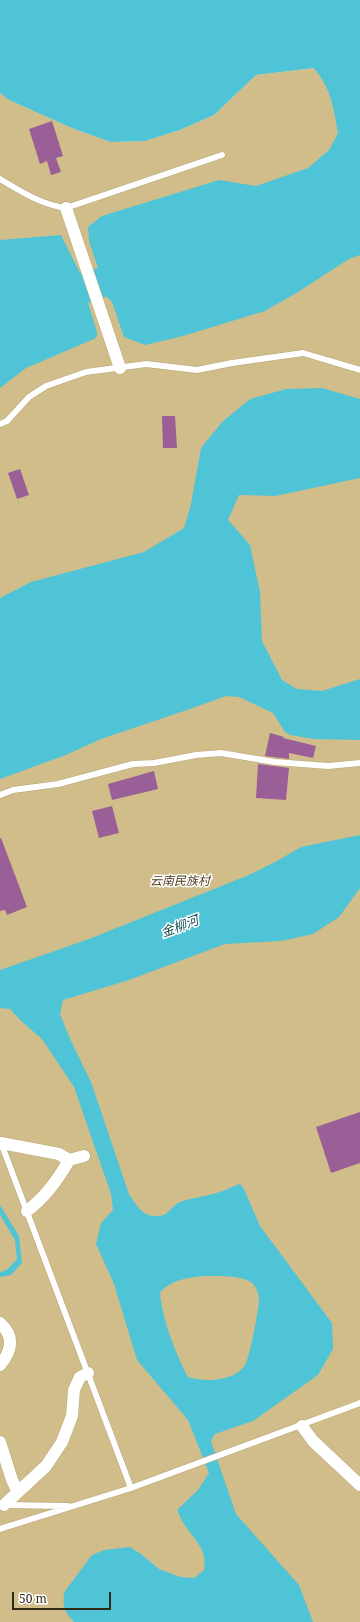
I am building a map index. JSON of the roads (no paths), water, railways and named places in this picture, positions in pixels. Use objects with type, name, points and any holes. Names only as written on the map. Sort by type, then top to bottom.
[{"type":"street","points":[[66,208],[120,368]]},
{"type":"street","points":[[1,1142],[59,1154],[69,1160],[84,1156]]},
{"type":"street","points":[[26,1211],[38,1203],[62,1174],[69,1160]]},
{"type":"street","points":[[0,1323],[5,1327],[11,1343],[9,1352],[0,1365]]},
{"type":"street","points":[[2,1505],[46,1466],[62,1442],[72,1416],[74,1390],[80,1377],[88,1373]]},
{"type":"street","points":[[302,1426],[313,1441],[360,1485]]},
{"type":"street","points":[[0,1442],[12,1480],[18,1492]]},
{"type":"lane","points":[[0,179],[22,192],[55,206],[66,208],[222,155]]},
{"type":"lane","points":[[0,424],[7,421],[15,414],[29,397],[46,386],[86,372],[146,364],[197,370],[232,363],[303,353],[360,370]]},
{"type":"lane","points":[[0,795],[13,790],[58,784],[133,764],[154,763],[196,755],[221,754],[275,762],[328,766],[360,763]]},
{"type":"lane","points":[[1,1142],[131,1488]]},
{"type":"lane","points":[[0,1529],[131,1488],[302,1426],[360,1403]]},
{"type":"lane","points":[[2,1505],[74,1506]]},
{"type":"water","points":[[0,0],[360,0],[360,255],[349,259],[298,292],[265,311],[183,336],[145,345],[124,337],[112,302],[107,297],[103,297],[88,303],[97,332],[97,336],[94,339],[26,368],[0,388],[0,240],[61,235],[80,273],[98,268],[89,241],[88,227],[102,216],[219,180],[256,186],[308,168],[329,150],[338,133],[331,99],[325,84],[314,68],[256,75],[214,115],[180,130],[145,141],[111,142],[74,129],[9,100],[0,93]]},
{"type":"water","points":[[322,388],[360,399],[360,478],[275,496],[239,495],[228,520],[250,545],[260,592],[262,641],[282,680],[297,689],[322,691],[360,679],[360,740],[314,739],[290,735],[285,732],[273,713],[239,697],[226,696],[101,739],[66,755],[0,779],[0,598],[31,582],[144,552],[184,528],[191,504],[201,448],[222,422],[250,399],[286,389]]},
{"type":"water","name":"金柳河","points":[[360,835],[360,888],[339,917],[313,934],[281,941],[225,944],[129,980],[63,1000],[60,1014],[91,1082],[129,1194],[136,1205],[149,1215],[159,1216],[166,1214],[180,1202],[216,1193],[240,1184],[243,1187],[260,1226],[332,1323],[333,1349],[318,1375],[253,1421],[215,1434],[211,1441],[236,1514],[299,1585],[313,1622],[74,1622],[68,1615],[65,1608],[63,1600],[65,1591],[92,1555],[104,1550],[130,1547],[159,1569],[180,1577],[194,1578],[204,1570],[205,1563],[203,1551],[183,1523],[177,1510],[198,1490],[209,1473],[188,1420],[137,1360],[114,1284],[96,1244],[101,1223],[113,1210],[111,1194],[74,1087],[42,1039],[21,1021],[10,1009],[0,1008],[0,970],[89,939],[249,875],[301,847]],"holes":[[[203,1276],[220,1276],[244,1279],[253,1284],[258,1293],[258,1312],[247,1360],[240,1371],[227,1378],[203,1380],[188,1377],[170,1336],[161,1303],[160,1293],[169,1285],[179,1280]]]},
{"type":"water","points":[[0,1205],[19,1236],[22,1263],[11,1275],[0,1277],[0,1272],[7,1270],[17,1259],[15,1240],[0,1215]]},
{"type":"park label","name":"云南民族村","points":[[180,882]]}]
